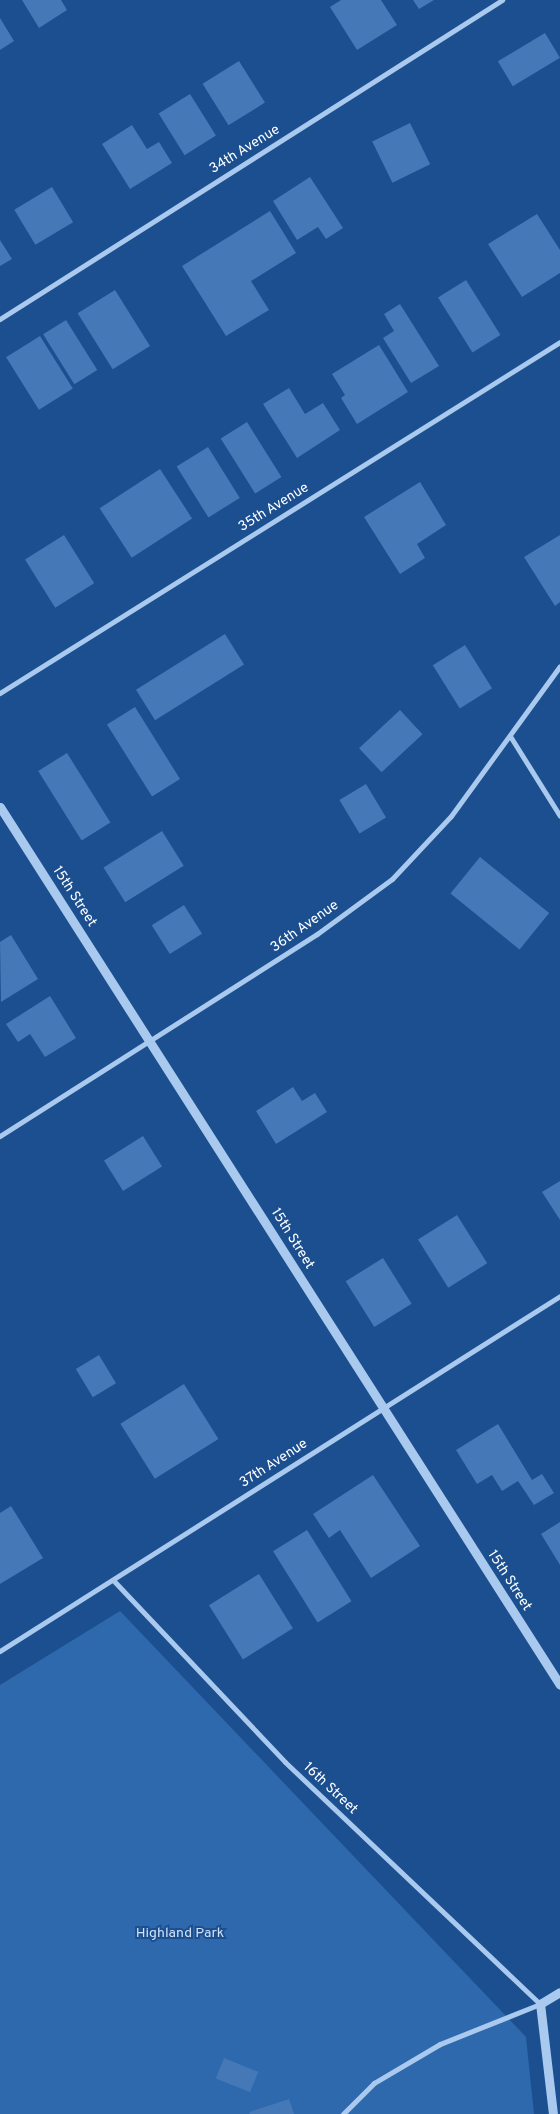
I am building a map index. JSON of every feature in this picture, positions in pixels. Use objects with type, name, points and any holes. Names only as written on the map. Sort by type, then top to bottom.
[{"type":"street","name":"34th Avenue","points":[[0,319],[502,0]]},
{"type":"street","name":"35th Avenue","points":[[0,693],[560,342]]},
{"type":"street","name":"36th Avenue","points":[[0,1136],[317,934],[392,878],[451,816],[560,666]]},
{"type":"street","points":[[510,736],[560,816]]},
{"type":"street","name":"15th Street","points":[[0,807],[560,1686]]},
{"type":"street","name":"37th Avenue","points":[[0,1651],[560,1296]]},
{"type":"street","name":"16th Street","points":[[113,1580],[285,1762],[540,2004]]},
{"type":"street","points":[[343,2114],[374,2083],[440,2044],[540,2004],[560,1992]]},
{"type":"street","points":[[540,2004],[553,2114]]},
{"type":"green space","name":"Highland Park","points":[[120,1611],[526,2037],[534,2114],[0,2114],[0,1685]]},
{"type":"building","points":[[22,0],[61,0],[67,10],[39,28]]},
{"type":"building","points":[[341,0],[381,0],[397,25],[357,50],[330,7]]},
{"type":"building","points":[[413,0],[434,0],[419,9]]},
{"type":"building","points":[[0,18],[14,41],[0,50]]},
{"type":"building","points":[[545,33],[560,58],[513,86],[498,61]]},
{"type":"building","points":[[239,61],[265,103],[228,125],[203,84]]},
{"type":"building","points":[[190,94],[216,136],[185,155],[159,114]]},
{"type":"building","points":[[410,123],[430,164],[392,183],[372,141]]},
{"type":"building","points":[[132,125],[147,149],[159,142],[172,163],[130,189],[102,144]]},
{"type":"building","points":[[310,177],[343,228],[326,239],[318,227],[297,240],[273,201]]},
{"type":"building","points":[[52,187],[73,222],[35,245],[14,210]]},
{"type":"building","points":[[270,211],[296,253],[251,281],[269,310],[226,336],[182,266]]},
{"type":"building","points":[[537,214],[560,250],[560,273],[522,297],[488,244]]},
{"type":"building","points":[[0,240],[12,259],[0,266]]},
{"type":"building","points":[[466,280],[500,335],[472,353],[438,297]]},
{"type":"building","points":[[115,290],[150,346],[113,369],[78,313]]},
{"type":"building","points":[[400,304],[439,366],[411,383],[383,338],[394,331],[384,314]]},
{"type":"building","points":[[66,320],[97,370],[74,384],[43,334]]},
{"type":"building","points":[[40,336],[73,389],[39,410],[6,357]]},
{"type":"building","points":[[379,345],[408,392],[357,424],[341,398],[345,395],[332,374]]},
{"type":"building","points":[[289,388],[305,414],[323,403],[340,430],[297,458],[263,404]]},
{"type":"building","points":[[247,422],[281,477],[255,494],[221,438]]},
{"type":"building","points":[[208,447],[240,498],[208,517],[177,467]]},
{"type":"building","points":[[160,469],[192,518],[132,558],[100,508]]},
{"type":"building","points":[[420,482],[446,525],[417,544],[425,558],[400,574],[364,517]]},
{"type":"building","points":[[64,535],[94,583],[55,608],[25,559]]},
{"type":"building","points":[[560,535],[560,602],[555,606],[524,557]]},
{"type":"building","points":[[225,634],[244,665],[155,720],[136,690]]},
{"type":"building","points":[[465,645],[492,688],[460,708],[433,665]]},
{"type":"building","points":[[135,707],[180,779],[152,797],[107,724]]},
{"type":"building","points":[[400,710],[423,734],[382,772],[359,748]]},
{"type":"building","points":[[67,753],[110,823],[82,841],[38,771]]},
{"type":"building","points":[[366,784],[386,817],[360,833],[339,800]]},
{"type":"building","points":[[162,831],[184,866],[125,902],[103,868]]},
{"type":"building","points":[[480,857],[549,913],[520,950],[450,894]]},
{"type":"building","points":[[184,905],[202,934],[170,954],[152,925]]},
{"type":"building","points":[[11,935],[38,979],[1,1002],[0,942]]},
{"type":"building","points":[[50,996],[76,1038],[45,1057],[30,1034],[18,1042],[6,1024]]},
{"type":"building","points":[[293,1087],[302,1101],[315,1093],[327,1112],[276,1144],[256,1111]]},
{"type":"building","points":[[143,1136],[162,1167],[123,1191],[104,1160]]},
{"type":"building","points":[[560,1181],[560,1220],[542,1192]]},
{"type":"building","points":[[457,1215],[487,1263],[448,1288],[418,1239]]},
{"type":"building","points":[[383,1258],[412,1304],[374,1327],[346,1281]]},
{"type":"building","points":[[99,1355],[116,1383],[93,1397],[76,1369]]},
{"type":"building","points":[[184,1384],[218,1439],[155,1479],[120,1424]]},
{"type":"building","points":[[498,1424],[532,1480],[542,1474],[554,1493],[534,1505],[518,1481],[502,1491],[492,1475],[477,1484],[456,1450]]},
{"type":"building","points":[[373,1475],[420,1546],[371,1578],[340,1530],[329,1538],[313,1514]]},
{"type":"building","points":[[11,1506],[43,1558],[0,1584],[0,1513]]},
{"type":"building","points":[[560,1522],[560,1565],[541,1534]]},
{"type":"building","points":[[307,1530],[352,1601],[318,1622],[273,1551]]},
{"type":"building","points":[[259,1574],[293,1628],[243,1660],[209,1605]]},
{"type":"building","points":[[224,2058],[258,2072],[250,2092],[216,2078]]},
{"type":"building","points":[[289,2099],[294,2114],[250,2114],[249,2112]]}]
